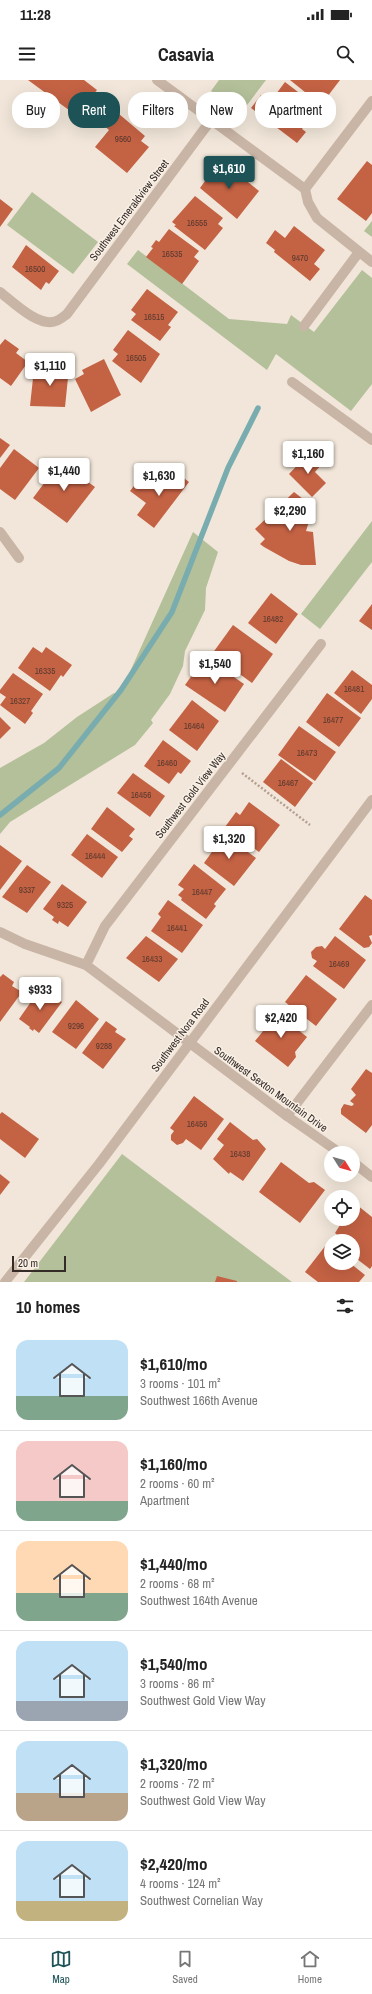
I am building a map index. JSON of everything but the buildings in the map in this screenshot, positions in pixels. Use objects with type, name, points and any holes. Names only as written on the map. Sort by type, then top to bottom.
[{"type":"street","points":[[157,80],[196,109]]},
{"type":"street","points":[[305,189],[372,101]]},
{"type":"street","name":"Southwest Emeraldview Street","points":[[0,292],[36,319],[47,323],[56,321],[67,314],[205,128]]},
{"type":"street","points":[[222,128],[305,189],[308,202],[317,218],[372,262]]},
{"type":"street","points":[[304,326],[359,252]]},
{"type":"street","points":[[292,382],[372,440]]},
{"type":"street","points":[[0,532],[19,558]]},
{"type":"street","name":"Southwest Gold View Way","points":[[86,965],[105,926],[321,644]]},
{"type":"street","name":"Southwest Nora Road","points":[[5,1282],[99,1164],[372,800]]},
{"type":"street","name":"Southwest Sexton Mountain Drive","points":[[0,932],[25,944],[86,965],[287,1116],[330,1146]]},
{"type":"street","points":[[287,1116],[372,1005]]},
{"type":"street","points":[[360,1168],[372,1177]]},
{"type":"path","points":[[242,773],[310,825]]},
{"type":"green space","points":[[219,80],[266,80],[257,92],[255,92],[255,95],[247,105],[247,92],[211,91]]},
{"type":"green space","points":[[32,192],[98,242],[73,274],[7,225]]},
{"type":"green space","points":[[372,221],[372,237],[364,231]]},
{"type":"green space","points":[[138,250],[229,319],[287,324],[291,315],[314,332],[362,270],[372,278],[372,384],[351,411],[276,354],[267,370],[127,264]]},
{"type":"green space","points":[[372,521],[372,562],[320,629],[301,614]]},
{"type":"green space","points":[[193,532],[218,552],[206,588],[205,610],[185,651],[183,666],[170,694],[151,720],[153,723],[135,745],[10,822],[0,834],[0,768],[44,743],[77,717],[114,693],[119,696]]},
{"type":"green space","points":[[122,1154],[292,1282],[24,1282]]},
{"type":"waterway","points":[[0,815],[59,768],[121,690],[172,612],[228,468],[258,408]]}]
